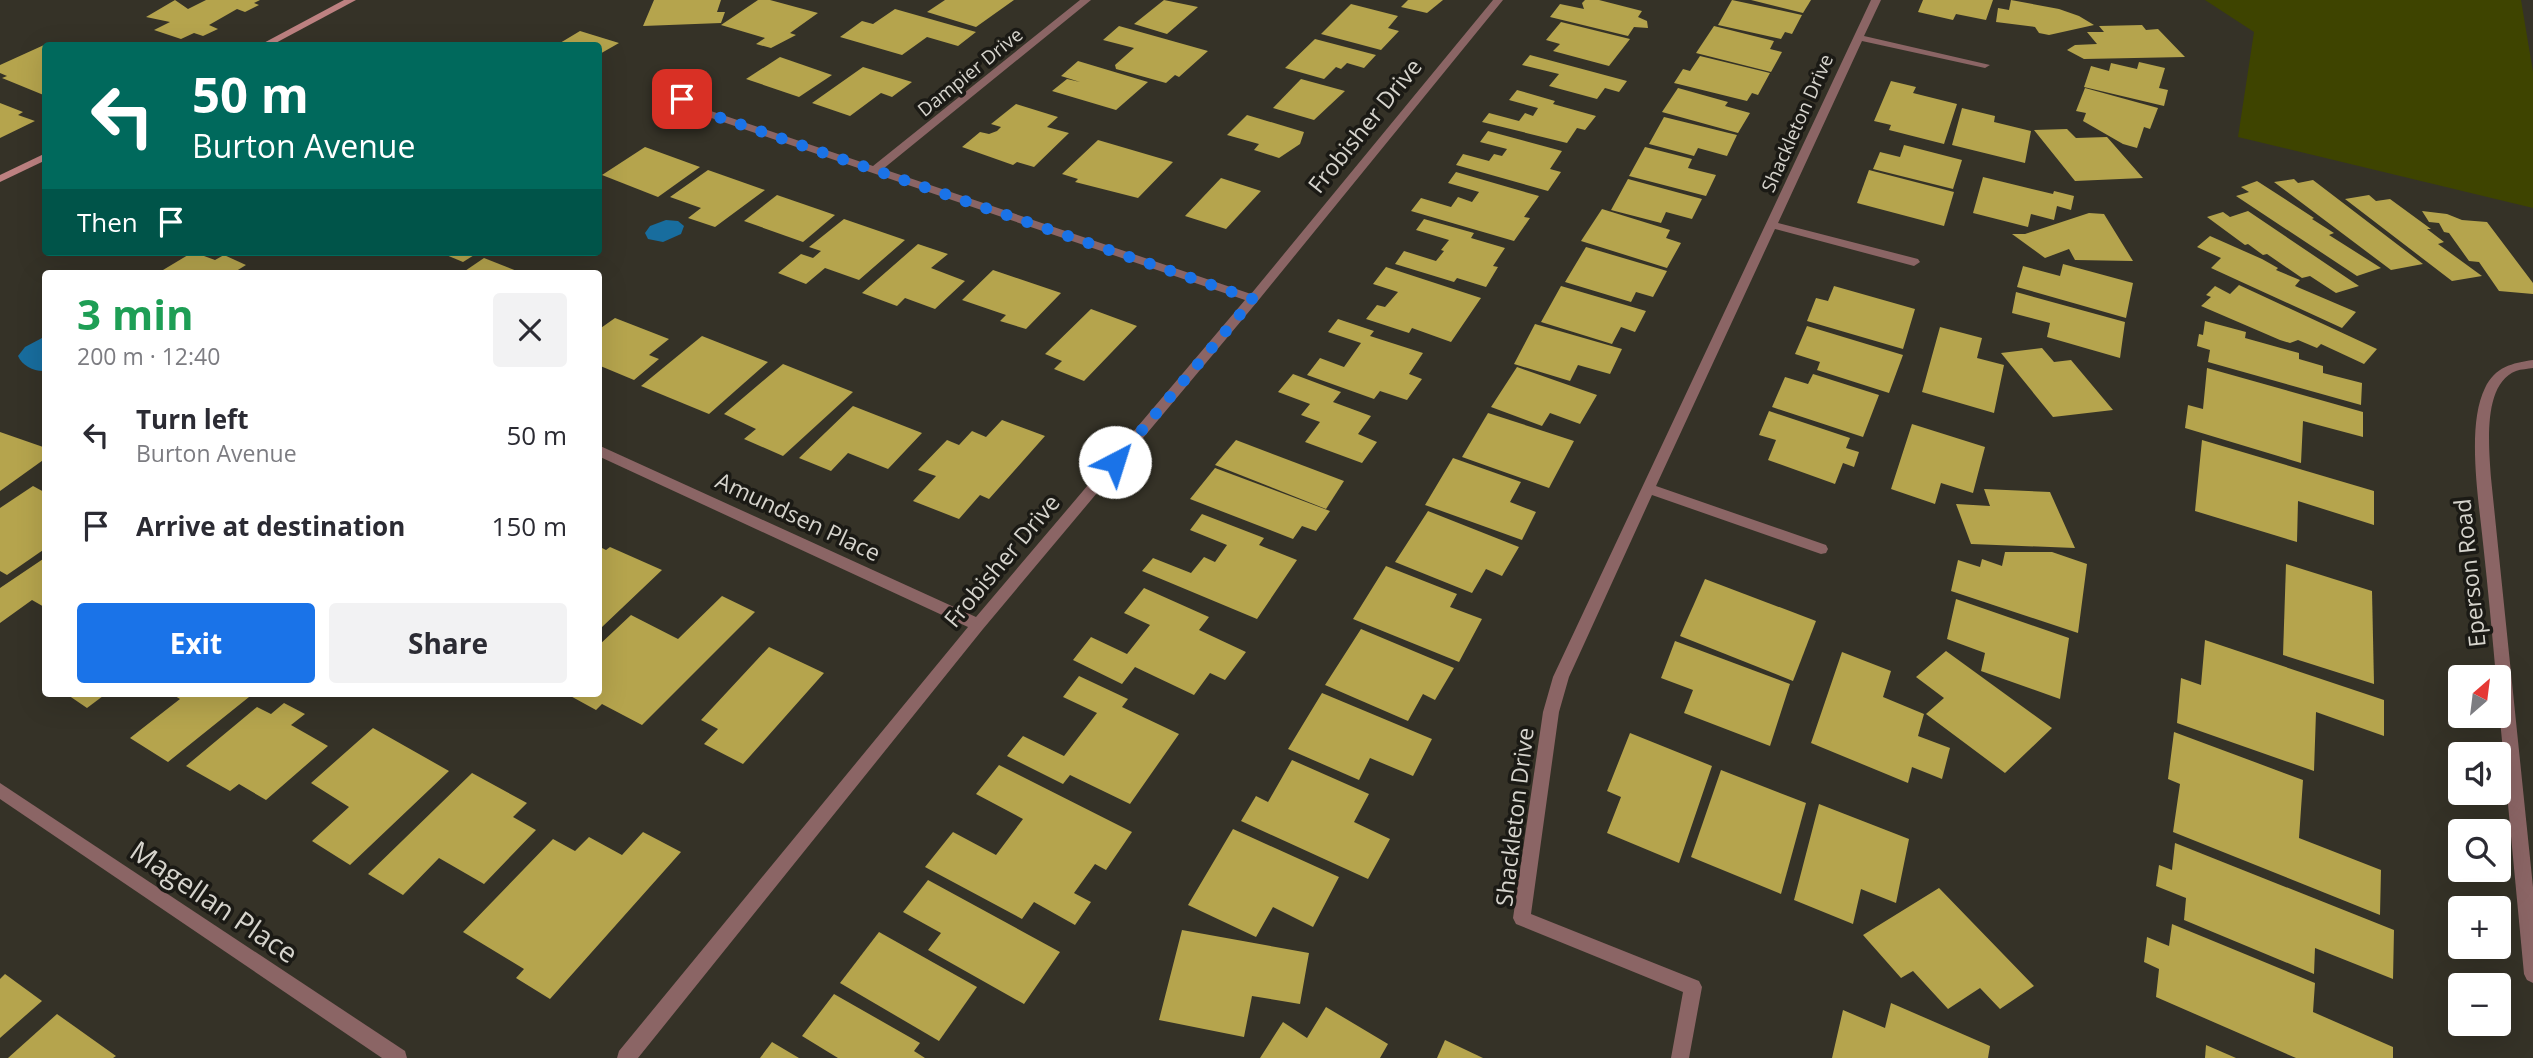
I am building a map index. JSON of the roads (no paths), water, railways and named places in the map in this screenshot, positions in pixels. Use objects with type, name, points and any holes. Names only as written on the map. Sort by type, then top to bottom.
[{"type":"main road","points":[[270,42],[351,0]]},
{"type":"main road","points":[[0,179],[42,158]]},
{"type":"street","name":"Dampier Drive","points":[[875,170],[1086,0]]},
{"type":"street","name":"Frobisher Drive","points":[[626,1058],[978,625],[1253,299],[1498,0]]},
{"type":"street","name":"Shackleton Drive","points":[[1680,1058],[1693,987],[1522,918],[1537,794],[1551,712],[1558,688],[1876,0]]},
{"type":"street","name":"Shackleton Drive","points":[[1857,37],[1985,65]]},
{"type":"street","points":[[668,90],[695,109],[1253,299]]},
{"type":"street","name":"Shackleton Drive","points":[[1772,225],[1914,262]]},
{"type":"street","name":"Eperson Road","points":[[2533,364],[2520,364],[2497,378],[2484,406],[2483,421],[2485,492],[2533,974]]},
{"type":"street","name":"Amundsen Place","points":[[602,452],[978,625]]},
{"type":"street","points":[[1649,489],[1821,549]]},
{"type":"street","name":"Magellan Place","points":[[0,790],[398,1058]]},
{"type":"water","points":[[666,220],[678,221],[684,226],[681,234],[663,242],[648,239],[645,233],[650,226]]},
{"type":"water","points":[[42,338],[42,371],[29,368],[22,363],[18,356],[25,347]]}]
